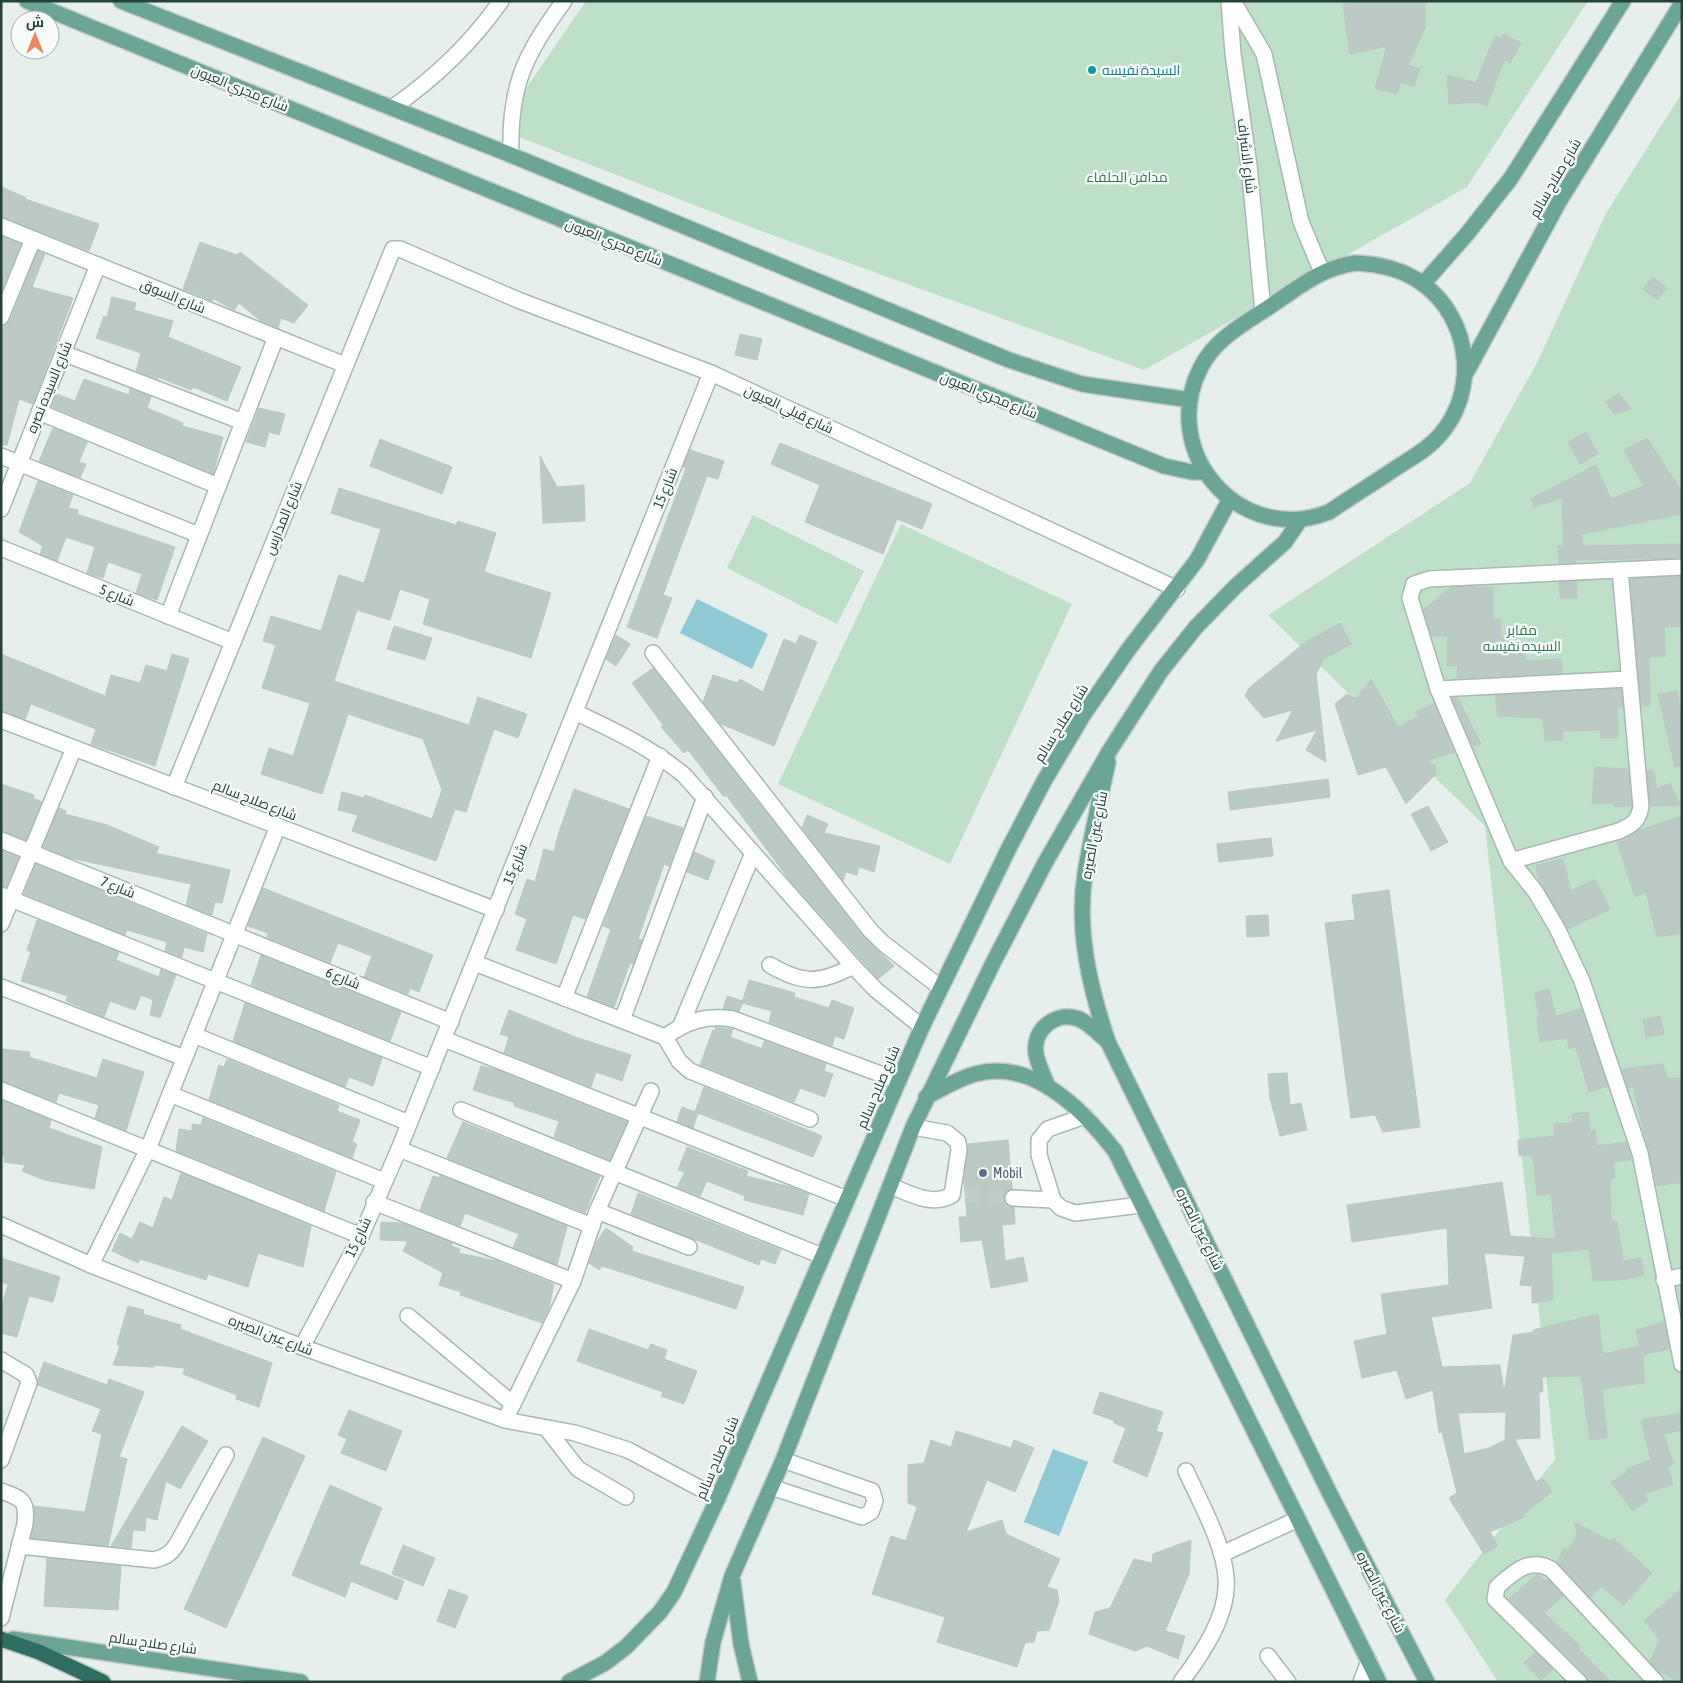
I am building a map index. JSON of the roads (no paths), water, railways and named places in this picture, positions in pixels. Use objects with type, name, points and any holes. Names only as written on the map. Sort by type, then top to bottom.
[{"type":"highway","name":"شارع صلاح سالم","points":[[1,1638],[39,1652],[103,1682]]},
{"type":"main road","name":"شارع مجري العيون","points":[[27,1],[1164,466],[1192,472],[1205,472]]},
{"type":"main road","points":[[121,1],[511,155],[936,332],[1045,374],[1120,391],[1190,400]]},
{"type":"main road","points":[[1423,284],[1467,234],[1510,178],[1623,1]]},
{"type":"main road","name":"شارع صلاح سالم","points":[[1465,374],[1560,200],[1682,3]]},
{"type":"main road","points":[[1355,263],[1375,264],[1392,268],[1423,284],[1442,303],[1456,325],[1462,340],[1465,374],[1463,391],[1450,423],[1427,448],[1329,512],[1300,520],[1286,521],[1265,516],[1230,499],[1205,472],[1192,439],[1189,420],[1190,400],[1201,367],[1223,338],[1322,272],[1355,263]]},
{"type":"main road","name":"شارع صلاح سالم","points":[[569,1682],[605,1663],[626,1647],[660,1612],[686,1571],[922,1027],[1044,781],[1128,650],[1177,589],[1202,553],[1230,499]]},
{"type":"main road","points":[[707,1682],[713,1642],[732,1576],[783,1460],[913,1127],[926,1097],[1036,879],[1110,750],[1161,672],[1196,627],[1236,586],[1285,542],[1300,520]]},
{"type":"main road","name":"شارع عين الصيره","points":[[1110,750],[1085,875],[1083,917],[1086,959],[1094,1001],[1108,1042],[1329,1492],[1428,1682]]},
{"type":"main road","points":[[1048,1087],[1038,1062],[1036,1044],[1044,1027],[1051,1021],[1069,1017],[1079,1019],[1108,1042]]},
{"type":"main road","points":[[926,1097],[959,1079],[994,1072],[1027,1078],[1048,1087],[1085,1116],[1115,1151],[1379,1682]]},
{"type":"main road","points":[[732,1576],[739,1635],[750,1682]]},
{"type":"main road","name":"شارع صلاح سالم","points":[[1,1638],[301,1682]]},
{"type":"street","points":[[392,108],[457,56],[501,1]]},
{"type":"street","points":[[511,155],[511,118],[514,96],[523,67],[536,40],[564,1]]},
{"type":"street","name":"شارع الاشراف","points":[[1229,1],[1232,54],[1249,164],[1263,312]]},
{"type":"street","points":[[1233,1],[1264,54],[1301,222],[1322,272]]},
{"type":"street","name":"شارع السوق","points":[[1,226],[345,365]]},
{"type":"street","points":[[1,317],[33,239]]},
{"type":"street","name":"شارع المدارس","points":[[174,786],[393,249]]},
{"type":"street","name":"شارع قبلي العيون","points":[[393,249],[400,249],[518,300],[712,373],[1177,589]]},
{"type":"street","name":"شارع السيده نصره","points":[[1,509],[98,265]]},
{"type":"street","points":[[168,616],[276,337]]},
{"type":"street","points":[[63,353],[243,422]]},
{"type":"street","name":"شارع 15","points":[[302,1347],[361,1236],[374,1202],[399,1149],[712,373]]},
{"type":"street","points":[[39,412],[218,486]]},
{"type":"street","points":[[1,456],[199,535]]},
{"type":"street","name":"شارع 5","points":[[1,548],[233,642]]},
{"type":"street","points":[[1682,567],[1429,579],[1414,584],[1411,591],[1412,608],[1438,690],[1511,861],[1535,891],[1553,920],[1582,981],[1640,1153],[1682,1364]]},
{"type":"street","points":[[1511,861],[1618,831],[1633,825],[1639,818],[1641,807],[1620,570]]},
{"type":"street","points":[[653,653],[870,930],[883,944],[941,988]]},
{"type":"street","points":[[1438,690],[1629,679]]},
{"type":"street","points":[[574,712],[660,756],[684,775],[853,966],[876,990],[922,1027]]},
{"type":"street","name":"شارع صلاح سالم","points":[[1,720],[496,910]]},
{"type":"street","points":[[1,924],[6,897],[32,852],[74,748]]},
{"type":"street","points":[[564,998],[660,756]]},
{"type":"street","points":[[622,1020],[704,797]]},
{"type":"street","points":[[92,1265],[148,1149],[278,826]]},
{"type":"street","name":"شارع 7","points":[[1,840],[235,934]]},
{"type":"street","points":[[681,1025],[753,853]]},
{"type":"street","points":[[6,897],[432,1068]]},
{"type":"street","name":"شارع 6","points":[[235,934],[451,1022]]},
{"type":"street","points":[[475,963],[665,1037],[671,1050],[690,1071],[810,1119]]},
{"type":"street","points":[[770,965],[789,976],[811,980],[834,977],[853,966]]},
{"type":"street","points":[[1,986],[184,1058]]},
{"type":"street","points":[[665,1037],[681,1025],[696,1019],[714,1017],[732,1019],[899,1081]]},
{"type":"street","points":[[194,1035],[409,1123]]},
{"type":"street","points":[[444,1039],[847,1199]]},
{"type":"street","points":[[1,1090],[361,1236]]},
{"type":"street","points":[[506,1420],[573,1281],[594,1218],[612,1173],[651,1091]]},
{"type":"street","points":[[170,1094],[384,1181]]},
{"type":"street","points":[[461,1110],[612,1173],[822,1256]]},
{"type":"street","points":[[1085,1116],[1048,1129],[1039,1140],[1039,1155],[1053,1200],[1061,1208],[1075,1213],[1142,1205]]},
{"type":"street","points":[[890,1186],[929,1200],[937,1201],[958,1195],[958,1142],[947,1133],[913,1127]]},
{"type":"street","points":[[399,1149],[594,1218],[689,1247]]},
{"type":"street","points":[[1013,1198],[1053,1200]]},
{"type":"street","points":[[374,1202],[573,1281]]},
{"type":"street","name":"شارع عين الصيره","points":[[1,1225],[92,1265],[302,1347],[506,1420],[574,1433],[628,1450],[718,1498]]},
{"type":"street","points":[[1664,1280],[1682,1276]]},
{"type":"street","points":[[408,1316],[513,1404]]},
{"type":"street","points":[[1,1360],[26,1374],[29,1383],[1,1460]]},
{"type":"street","points":[[547,1429],[578,1469],[626,1497]]},
{"type":"street","points":[[19,1546],[144,1559],[164,1558],[172,1552],[177,1544],[226,1455]]},
{"type":"street","points":[[771,1488],[862,1517],[871,1512],[875,1501],[872,1491],[783,1460]]},
{"type":"street","points":[[1181,1682],[1200,1655],[1216,1624],[1226,1592],[1222,1554],[1186,1470]]},
{"type":"street","points":[[1,1491],[19,1498],[26,1509],[1,1618]]},
{"type":"street","points":[[1222,1554],[1298,1519]]},
{"type":"street","points":[[1579,1682],[1495,1599],[1497,1587],[1516,1570],[1535,1564],[1541,1564],[1551,1569],[1656,1682]]},
{"type":"street","points":[[1268,1656],[1288,1682]]},
{"type":"street","points":[[1361,1682],[1369,1661]]},
{"type":"water","points":[[697,599],[768,634],[752,669],[680,633]]},
{"type":"water","points":[[1053,1449],[1088,1462],[1059,1536],[1024,1522]]},
{"type":"tunnel","points":[[965,1195],[1013,1198]]},
{"type":"place","name":"السيدة نفيسه","points":[[1092,70]]},
{"type":"place","name":"Mobil","points":[[983,1173]]},
{"type":"park label","name":"مدافن الحلفاء","points":[[1127,177]]},
{"type":"park label","name":"مقابر السيده نفيسه","points":[[1522,638]]}]
